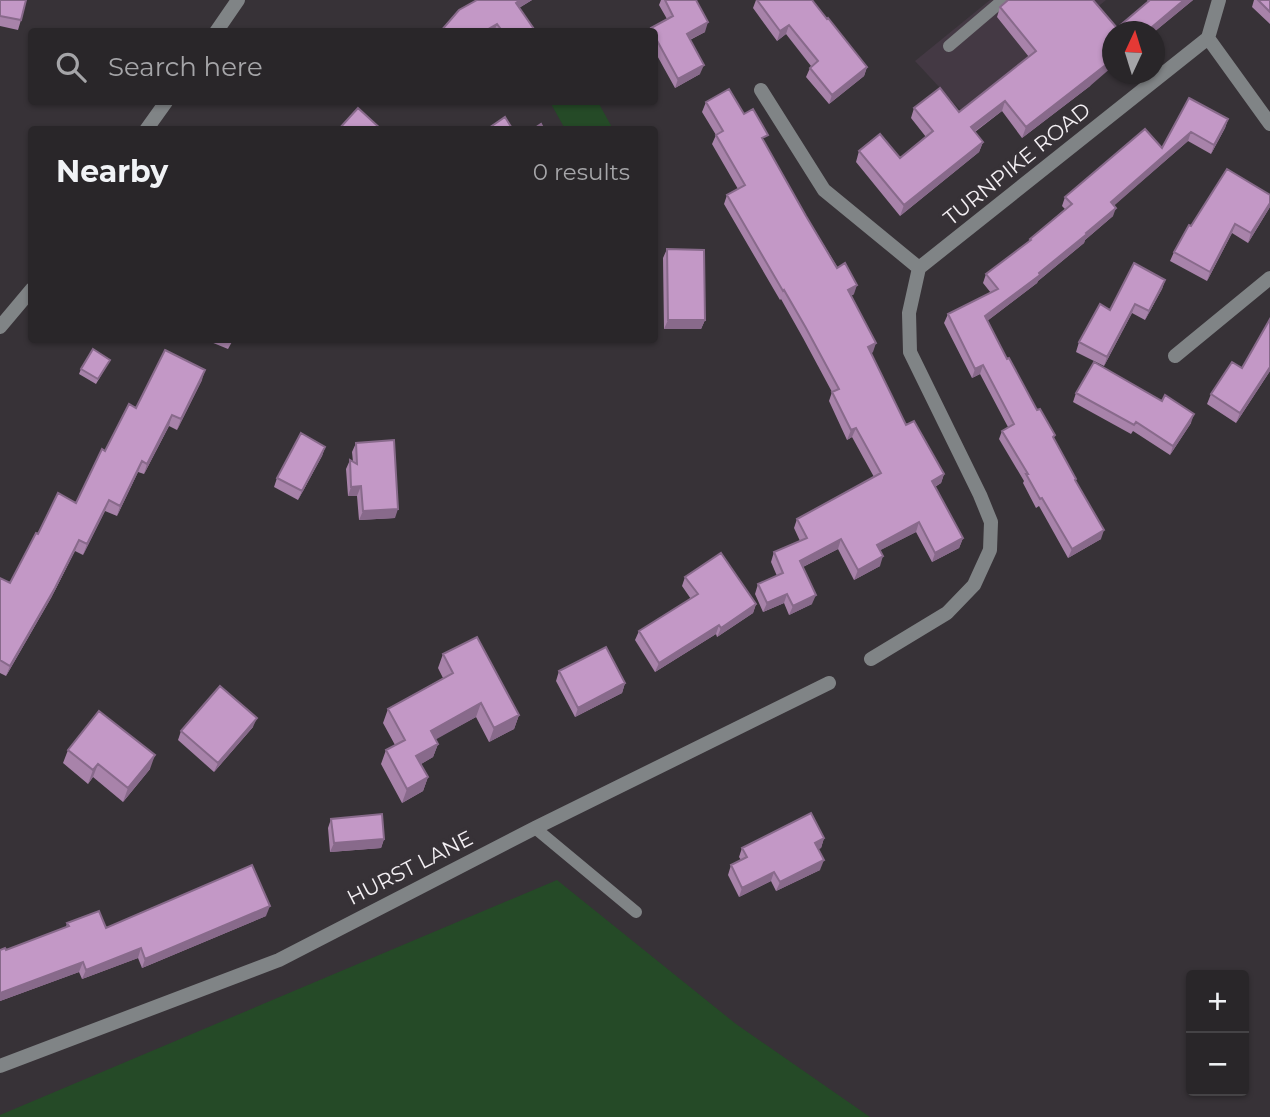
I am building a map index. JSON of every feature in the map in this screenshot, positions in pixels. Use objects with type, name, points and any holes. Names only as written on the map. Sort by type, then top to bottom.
[{"type":"street","points":[[219,28],[238,0]]},
{"type":"street","points":[[1219,0],[1208,38],[1270,124]]},
{"type":"street","name":"TURNPIKE ROAD","points":[[919,268],[1208,38]]},
{"type":"street","points":[[761,90],[824,190],[919,268],[909,313],[910,352],[991,522],[990,550],[974,585],[947,613],[871,659]]},
{"type":"street","points":[[149,126],[164,105]]},
{"type":"street","points":[[1175,356],[1270,278]]},
{"type":"street","points":[[0,327],[28,294]]},
{"type":"street","name":"HURST LANE","points":[[0,1066],[279,960],[535,828],[829,683]]},
{"type":"lane","points":[[949,46],[1003,0]]},
{"type":"lane","points":[[535,828],[636,912]]},
{"type":"shaded area","points":[[990,0],[1106,0],[966,116],[915,61]]},
{"type":"green space","points":[[552,105],[600,105],[611,126],[563,126]]},
{"type":"green space","points":[[557,880],[736,1024],[870,1117],[0,1117],[0,1115]]},
{"type":"building","points":[[0,0],[26,0],[21,20],[0,16]]},
{"type":"building","points":[[477,0],[520,0],[516,3],[533,28],[500,28],[497,24],[490,28],[443,28],[459,10]]},
{"type":"building","points":[[665,0],[696,0],[708,22],[687,34],[704,65],[678,79],[658,42],[658,28],[651,28],[673,16]]},
{"type":"building","points":[[757,0],[812,0],[867,67],[832,95],[810,68],[818,61],[789,25],[780,31]]},
{"type":"building","points":[[1008,0],[1093,0],[1111,21],[1102,21],[1102,68],[1026,127],[1005,101],[971,127],[983,142],[904,205],[859,151],[880,134],[900,158],[933,131],[914,108],[940,88],[959,112],[1036,51],[1000,7]]},
{"type":"building","points":[[1150,0],[1184,0],[1159,21],[1125,21]]},
{"type":"building","points":[[1258,0],[1270,0],[1270,12]]},
{"type":"building","points":[[729,89],[744,114],[753,109],[768,135],[762,138],[806,216],[837,268],[845,263],[857,285],[848,290],[876,343],[868,347],[906,425],[914,421],[944,474],[932,481],[963,538],[935,553],[919,522],[877,545],[883,556],[858,570],[841,539],[800,561],[816,595],[793,606],[787,594],[767,603],[758,584],[783,573],[774,552],[807,538],[797,519],[881,473],[856,428],[851,430],[832,392],[839,389],[727,195],[745,185],[716,135],[723,131],[706,102]]},
{"type":"building","points":[[1189,98],[1228,119],[1214,145],[1191,132],[1111,202],[1116,208],[1087,234],[1039,273],[1040,275],[985,316],[1037,410],[1040,409],[1055,435],[1053,437],[1075,480],[1104,530],[1072,549],[1002,431],[1014,424],[983,365],[975,369],[948,314],[998,289],[986,274],[1072,204],[1065,197],[1145,129],[1162,148]]},
{"type":"building","points":[[358,108],[378,126],[342,126]]},
{"type":"building","points":[[505,117],[511,126],[492,126]]},
{"type":"building","points":[[1227,169],[1270,195],[1270,203],[1251,233],[1235,224],[1210,272],[1174,252]]},
{"type":"building","points":[[667,249],[704,250],[705,320],[668,320]]},
{"type":"building","points":[[1134,263],[1165,280],[1149,311],[1135,304],[1107,357],[1079,342],[1100,304],[1110,310]]},
{"type":"building","points":[[1270,319],[1270,367],[1240,413],[1211,394],[1232,362],[1242,368]]},
{"type":"building","points":[[93,349],[110,360],[98,379],[81,369]]},
{"type":"building","points":[[165,350],[205,370],[181,419],[172,415],[147,464],[142,461],[120,506],[109,500],[87,544],[79,540],[10,666],[0,660],[0,578],[10,583],[58,493],[76,503],[102,449],[105,451],[129,404],[136,408]]},
{"type":"building","points":[[1094,362],[1162,401],[1165,395],[1194,414],[1173,446],[1136,422],[1134,425],[1076,393]]},
{"type":"building","points":[[301,433],[325,447],[302,491],[277,478]]},
{"type":"building","points":[[394,440],[398,509],[363,511],[361,486],[351,487],[350,460],[357,464],[356,443]]},
{"type":"building","points":[[721,553],[756,604],[721,628],[719,625],[659,663],[639,631],[698,594],[685,577]]},
{"type":"building","points":[[477,637],[519,715],[494,728],[481,703],[431,731],[438,744],[416,756],[428,777],[407,789],[386,750],[405,740],[388,709],[453,673],[443,654]]},
{"type":"building","points":[[606,647],[625,683],[578,708],[559,671]]},
{"type":"building","points":[[220,686],[257,718],[218,763],[181,731]]},
{"type":"building","points":[[99,711],[155,755],[128,788],[98,764],[93,770],[68,750]]},
{"type":"building","points":[[811,813],[824,838],[815,843],[824,860],[780,882],[774,872],[742,888],[731,865],[747,857],[742,848]]},
{"type":"building","points":[[382,814],[384,839],[334,843],[331,819]]},
{"type":"building","points":[[252,865],[270,906],[145,959],[141,948],[86,970],[83,962],[0,993],[0,950],[69,926],[67,923],[99,911],[106,928]]}]
